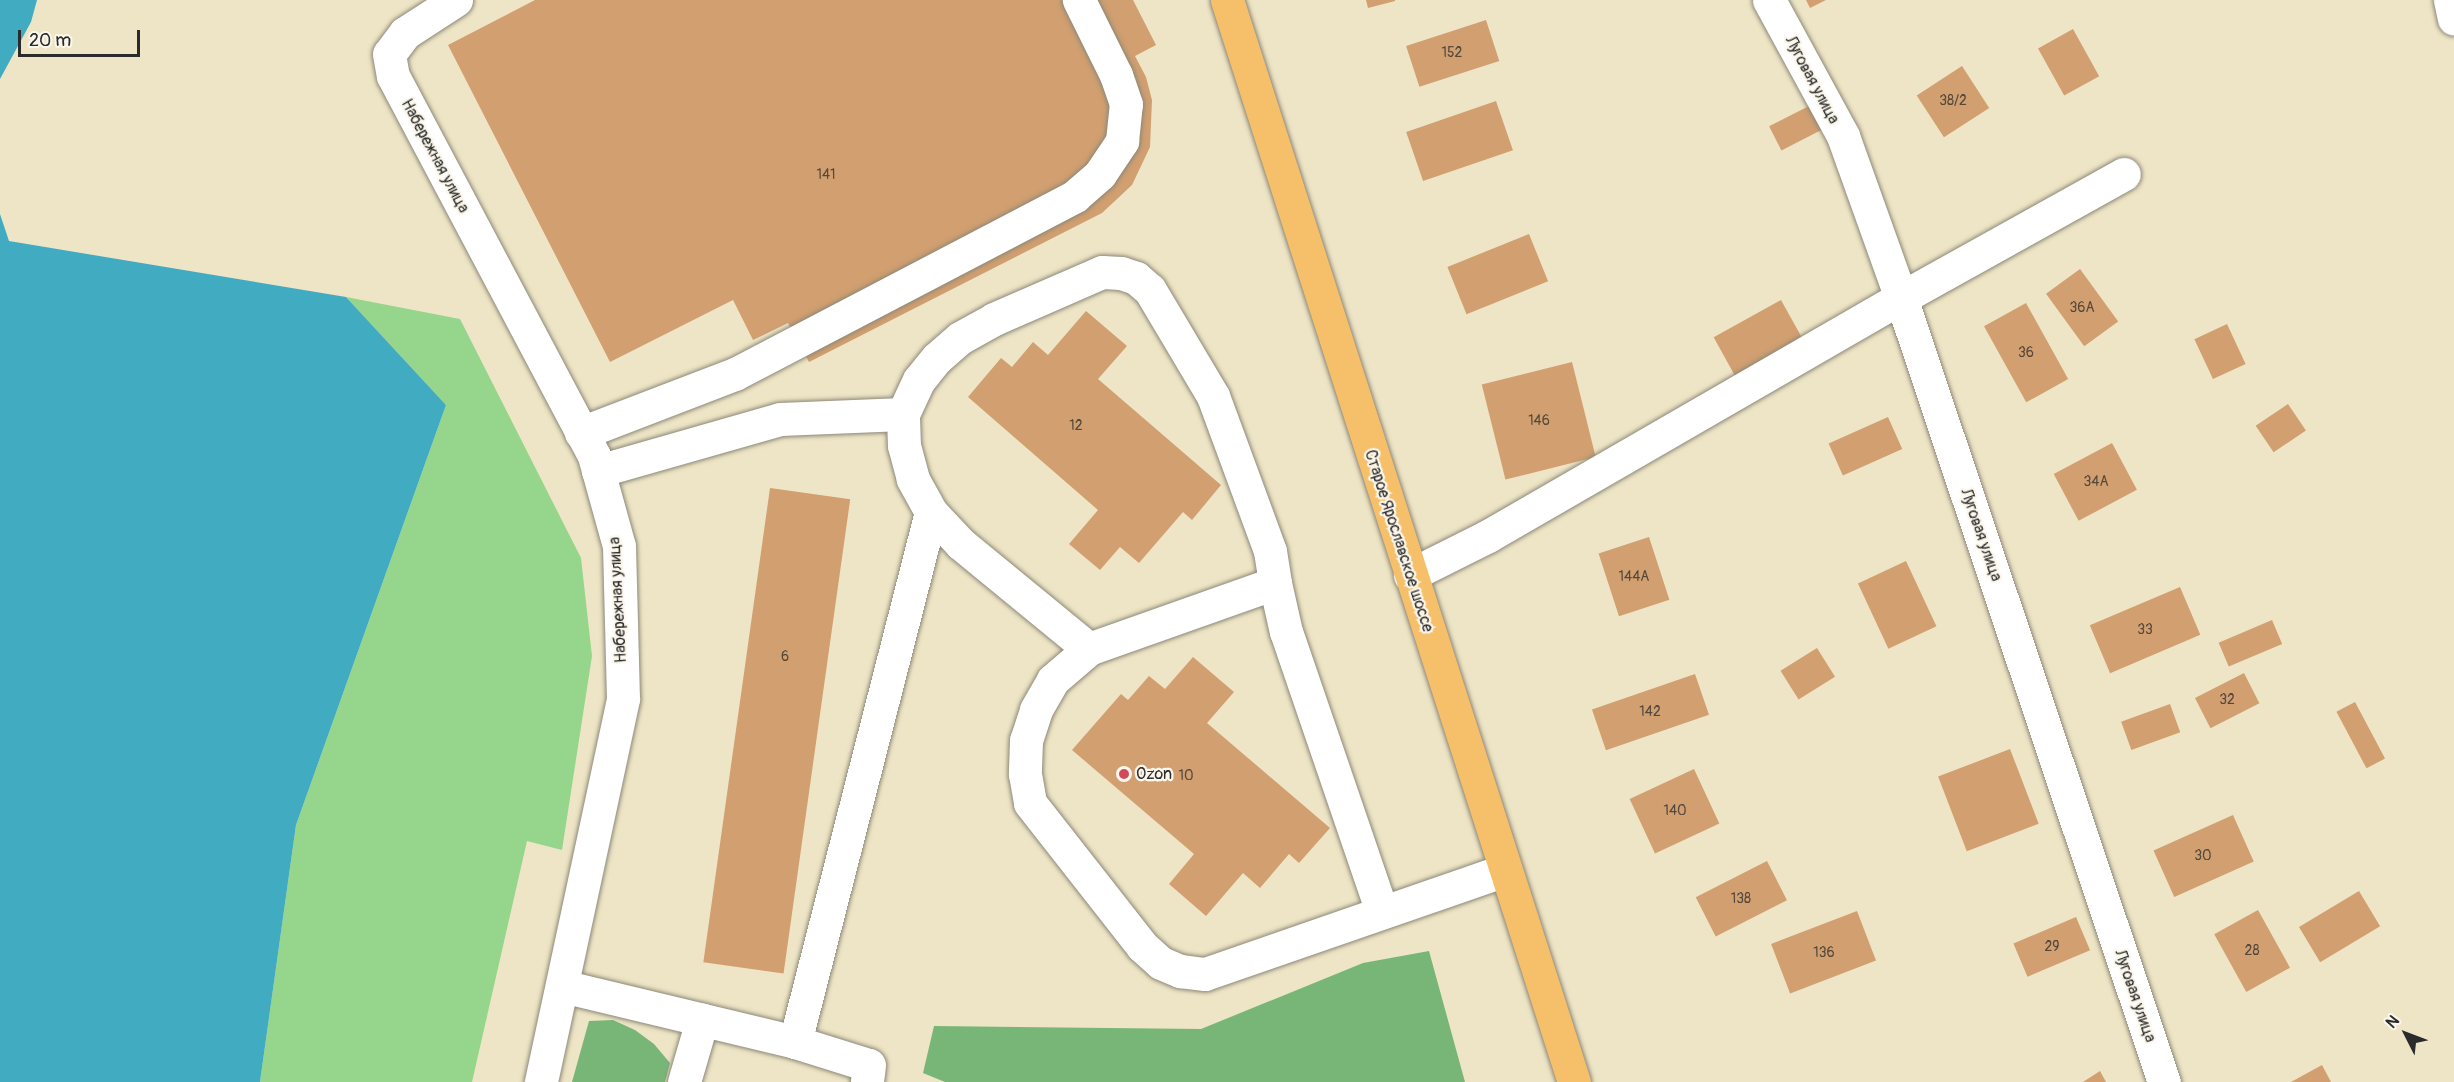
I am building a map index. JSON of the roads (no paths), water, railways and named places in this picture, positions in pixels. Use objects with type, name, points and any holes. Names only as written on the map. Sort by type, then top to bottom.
[{"type":"main road","name":"Старое Ярославское шоссе","points":[[1227,0],[1574,1082]]},
{"type":"street","name":"Набережная улица","points":[[456,0],[405,33],[389,54],[393,76],[581,433],[598,471],[619,546],[623,699],[541,1082]]},
{"type":"street","points":[[581,433],[735,374],[1065,201],[1083,189],[1100,174],[1122,141],[1126,104],[1116,75],[1079,0]]},
{"type":"street","name":"Луговая улица","points":[[1769,0],[1843,136],[1901,298],[2164,1082]]},
{"type":"street","points":[[2450,0],[2454,19]]},
{"type":"street","points":[[1410,575],[1488,536],[1901,298],[2124,174]]},
{"type":"street","points":[[1089,649],[961,544],[930,512],[913,479],[904,446],[903,414],[919,380],[937,358],[960,338],[994,319],[1102,272],[1121,273],[1136,278],[1150,290],[1223,417],[1270,551],[1286,632],[1382,912]]},
{"type":"street","points":[[598,471],[780,419],[903,414]]},
{"type":"street","points":[[795,1042],[930,512]]},
{"type":"street","points":[[1275,583],[1089,649],[1053,680],[1036,710],[1026,740],[1025,774],[1030,803],[1142,946],[1161,963],[1180,971],[1205,974],[1506,870]]},
{"type":"street","points":[[562,986],[795,1042],[869,1065],[867,1082]]},
{"type":"street","points":[[684,1082],[702,1020]]},
{"type":"water","points":[[0,0],[37,0],[31,22],[0,79]]},
{"type":"water","points":[[0,214],[9,241],[346,297],[446,405],[296,825],[260,1082],[0,1082]]},
{"type":"place","name":"Ozon","points":[[1124,774]]}]
